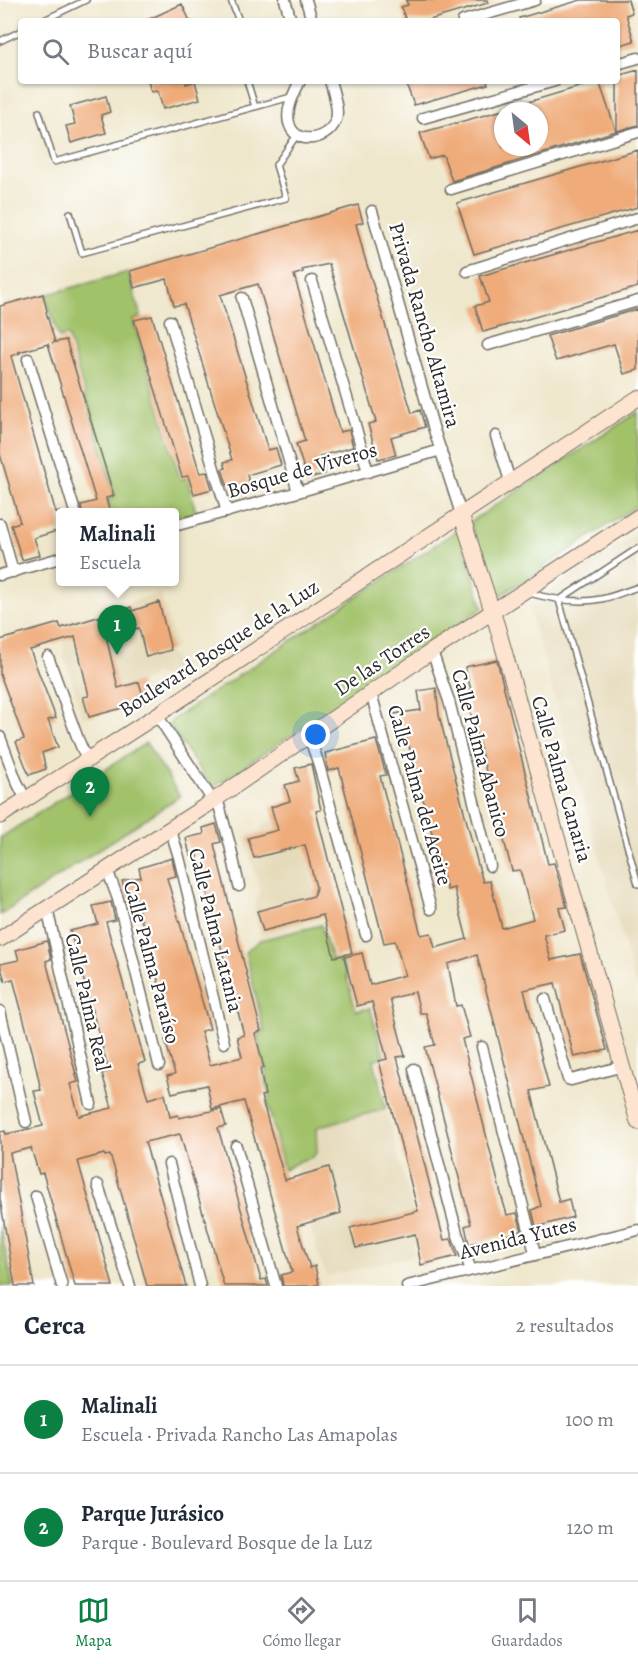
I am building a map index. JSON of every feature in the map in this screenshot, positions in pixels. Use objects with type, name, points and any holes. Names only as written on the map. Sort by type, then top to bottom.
[{"type":"main road","name":"Boulevard Bosque de la Luz","points":[[0,816],[638,398]]},
{"type":"main road","name":"Calle Palma Canaria","points":[[461,514],[492,612],[638,1122]]},
{"type":"main road","name":"De las Torres","points":[[0,939],[215,799],[432,651],[638,517]]},
{"type":"street","points":[[285,0],[290,18]]},
{"type":"street","points":[[306,0],[311,18]]},
{"type":"street","points":[[474,18],[535,0]]},
{"type":"street","points":[[620,63],[638,58]]},
{"type":"street","points":[[299,84],[289,111],[290,126],[297,135],[309,138],[322,136],[333,128],[337,114],[331,84]]},
{"type":"street","points":[[423,118],[544,84]]},
{"type":"street","points":[[451,189],[638,132]]},
{"type":"street","name":"Privada Rancho Altamira","points":[[372,211],[441,450]]},
{"type":"street","points":[[466,271],[638,218]]},
{"type":"street","points":[[312,281],[368,472]]},
{"type":"street","points":[[242,298],[298,492]]},
{"type":"street","points":[[488,345],[638,301]]},
{"type":"street","points":[[170,321],[227,512]]},
{"type":"street","points":[[28,359],[73,508]]},
{"type":"street","points":[[496,436],[510,481]]},
{"type":"street","name":"Bosque de Viveros","points":[[179,525],[441,450]]},
{"type":"street","name":"Calle Palma Canaria","points":[[441,450],[461,514]]},
{"type":"street","points":[[0,524],[13,572]]},
{"type":"street","points":[[0,575],[56,559]]},
{"type":"street","name":"Calle Palma Abanico","points":[[432,651],[449,701],[490,866]]},
{"type":"street","points":[[48,657],[87,760]]},
{"type":"street","name":"Calle Palma del Aceite","points":[[371,693],[431,909]]},
{"type":"street","points":[[157,715],[215,799],[230,845],[239,886]]},
{"type":"street","points":[[309,736],[366,935]]},
{"type":"street","points":[[0,737],[26,800]]},
{"type":"street","name":"Calle Palma Latania","points":[[170,828],[179,856],[224,1042]]},
{"type":"street","name":"Calle Palma Paraíso","points":[[108,869],[118,899],[159,1065]]},
{"type":"street","name":"Calle Palma Real","points":[[47,908],[91,1104]]},
{"type":"street","points":[[545,999],[568,1079],[623,1066]]},
{"type":"street","points":[[0,1011],[26,1122]]},
{"type":"street","points":[[482,1047],[535,1253]]},
{"type":"street","points":[[414,1069],[457,1233],[471,1270]]},
{"type":"street","points":[[236,1146],[276,1286]]},
{"type":"street","points":[[169,1164],[200,1286]]},
{"type":"street","points":[[99,1185],[130,1286]]},
{"type":"street","points":[[36,1196],[62,1286]]},
{"type":"street","name":"Avenida Yutes","points":[[407,1286],[535,1253],[638,1230]]},
{"type":"lane","points":[[48,18],[86,0]]},
{"type":"lane","points":[[231,0],[238,18]]},
{"type":"lane","points":[[0,41],[18,32]]},
{"type":"lane","points":[[248,84],[255,107]]},
{"type":"lane","points":[[39,112],[54,162],[293,96]]},
{"type":"lane","points":[[70,213],[82,253],[286,198],[276,165],[297,135]]},
{"type":"lane","points":[[559,600],[638,548]]},
{"type":"lane","points":[[525,592],[559,600],[585,602],[638,587]]},
{"type":"lane","points":[[559,600],[638,884]]},
{"type":"shaded area","points":[[638,532],[638,993],[528,604]]},
{"type":"shaded area","points":[[161,593],[176,648],[168,652],[177,661],[176,667],[171,674],[162,676],[153,673],[149,680],[140,682],[145,702],[83,718],[63,653],[64,640],[59,623]]},
{"type":"shaded area","points":[[296,814],[322,918],[260,937],[254,908],[260,889],[244,837],[260,830],[265,824]]},
{"type":"shaded area","points":[[386,1109],[419,1233],[419,1243],[412,1245],[415,1255],[328,1276],[320,1261],[296,1172],[299,1163],[313,1160],[319,1155],[316,1129],[320,1126]]},
{"type":"green space","points":[[128,272],[141,317],[133,320],[180,479],[187,478],[196,512],[179,517],[179,508],[110,508],[107,499],[115,497],[68,336],[59,338],[45,295]]},
{"type":"green space","points":[[638,412],[638,505],[494,598],[470,522]]},
{"type":"green space","points":[[459,529],[483,608],[212,788],[169,725],[173,719]]},
{"type":"green space","points":[[146,743],[180,796],[0,915],[0,838]]},
{"type":"green space","points":[[321,925],[332,959],[342,960],[356,1011],[370,1008],[384,1056],[374,1060],[386,1109],[320,1126],[316,1129],[317,1152],[313,1157],[284,1170],[267,1101],[270,1099],[265,1080],[266,1072],[257,1035],[264,1031],[245,952],[260,940]]},
{"type":"green space","points":[[0,1226],[13,1286],[0,1286]]},
{"type":"building","points":[[406,0],[487,0],[488,3],[436,18],[405,18],[401,7],[408,5]]},
{"type":"building","points":[[581,0],[628,0],[632,13],[626,15],[634,41],[620,45],[620,18],[519,18]]},
{"type":"building","points":[[182,4],[189,18],[152,18]]},
{"type":"building","points":[[638,70],[638,125],[617,131],[617,84],[620,84],[620,75]]},
{"type":"building","points":[[149,84],[196,84],[200,99],[163,109],[158,91],[151,92]]},
{"type":"building","points":[[414,84],[488,84],[414,105],[407,86]]},
{"type":"building","points":[[589,84],[600,84],[616,131],[548,152],[548,102],[528,102]]},
{"type":"building","points":[[106,96],[110,112],[101,115],[106,133],[71,143],[66,126],[75,124],[70,106]]},
{"type":"building","points":[[494,112],[494,156],[534,156],[452,181],[443,155],[429,159],[420,133]]},
{"type":"building","points":[[638,150],[638,207],[474,254],[457,203]]},
{"type":"building","points":[[358,205],[363,222],[356,224],[364,255],[412,413],[420,410],[425,427],[391,437],[396,455],[378,459],[368,424],[376,422],[329,264],[302,270],[303,272],[294,275],[340,432],[349,430],[353,447],[320,456],[325,474],[307,478],[296,444],[305,441],[258,284],[220,295],[268,450],[276,448],[281,465],[247,475],[252,492],[235,497],[231,484],[227,485],[222,469],[226,468],[224,462],[232,460],[184,304],[174,306],[167,279],[134,288],[130,271]]},
{"type":"building","points":[[638,230],[638,287],[483,332],[475,306],[489,302],[480,276]]},
{"type":"building","points":[[43,294],[55,342],[52,343],[66,340],[114,496],[106,498],[109,508],[81,508],[81,505],[96,501],[48,344],[11,356],[56,513],[56,531],[34,538],[40,555],[22,560],[11,525],[20,522],[0,454],[0,306]]},
{"type":"building","points":[[638,309],[638,370],[624,374],[614,344],[556,361],[547,336]]},
{"type":"building","points":[[152,316],[200,473],[207,472],[212,489],[194,494],[188,476],[182,477],[134,320]]},
{"type":"building","points":[[159,602],[171,650],[146,657],[139,628],[106,636],[118,688],[139,682],[145,702],[89,717],[83,697],[89,696],[75,637],[30,650],[56,718],[48,720],[58,747],[42,753],[46,769],[29,775],[16,742],[24,739],[0,674],[0,640],[59,623],[61,628],[131,607],[132,611]]},
{"type":"building","points":[[497,660],[548,864],[554,863],[567,907],[559,908],[565,930],[544,935],[551,960],[580,954],[607,1050],[574,1057],[555,983],[524,990],[549,1087],[531,1091],[559,1202],[569,1199],[573,1217],[536,1227],[532,1210],[541,1206],[477,955],[448,964],[456,1006],[461,1005],[470,1037],[462,1039],[502,1198],[507,1215],[517,1213],[522,1231],[469,1244],[465,1226],[471,1224],[425,1047],[435,1045],[426,1013],[420,1013],[415,992],[390,999],[405,1056],[397,1057],[440,1225],[444,1240],[451,1239],[457,1256],[421,1265],[415,1234],[356,1248],[350,1228],[418,1211],[379,1061],[387,1059],[372,1002],[357,1006],[344,957],[362,953],[370,985],[405,975],[395,941],[384,943],[339,768],[328,771],[325,753],[376,740],[386,775],[380,776],[421,935],[431,933],[435,948],[467,939],[454,888],[447,890],[405,731],[396,733],[394,714],[421,710],[418,691],[436,688],[439,715],[478,865],[483,882],[490,881],[502,928],[533,919],[520,870],[512,871],[466,695],[472,694],[465,667]]},
{"type":"building","points":[[311,764],[321,810],[316,811],[352,953],[334,957],[323,915],[263,931],[257,911],[314,896],[316,887],[305,845],[254,858],[248,838],[278,830],[271,807],[290,801],[285,785],[299,781],[295,768]]},
{"type":"building","points":[[216,824],[221,842],[214,844],[261,1031],[255,1033],[264,1068],[260,1069],[265,1095],[261,1096],[285,1180],[329,1167],[341,1213],[297,1226],[310,1268],[315,1266],[319,1284],[312,1286],[283,1286],[281,1275],[292,1272],[244,1101],[212,1109],[207,1085],[172,1093],[167,1076],[175,1074],[165,1040],[174,1038],[135,897],[128,899],[122,881],[141,877],[139,868],[172,858],[176,876],[167,878],[210,1029],[201,1031],[210,1065],[242,1057],[237,1037],[244,1035],[197,854],[190,856],[186,838],[204,834],[203,828]]},
{"type":"building","points":[[111,902],[115,920],[106,922],[145,1062],[138,1064],[148,1099],[165,1094],[170,1117],[178,1115],[179,1118],[221,1109],[226,1126],[218,1128],[261,1280],[266,1279],[268,1286],[224,1286],[180,1134],[145,1142],[186,1286],[147,1286],[114,1167],[110,1155],[105,1156],[104,1154],[78,1161],[113,1286],[75,1286],[43,1173],[39,1174],[31,1148],[10,1153],[34,1286],[15,1286],[0,1199],[0,1132],[5,1131],[6,1134],[43,1126],[34,1091],[41,1090],[33,1054],[13,979],[5,981],[0,964],[19,960],[16,950],[47,941],[51,959],[46,961],[78,1082],[70,1084],[79,1116],[112,1108],[102,1073],[109,1071],[70,931],[98,924],[93,906]]},
{"type":"place","name":"Malinali","points":[[117,655]]},
{"type":"place","name":"Parque Jurásico","points":[[90,817]]}]
